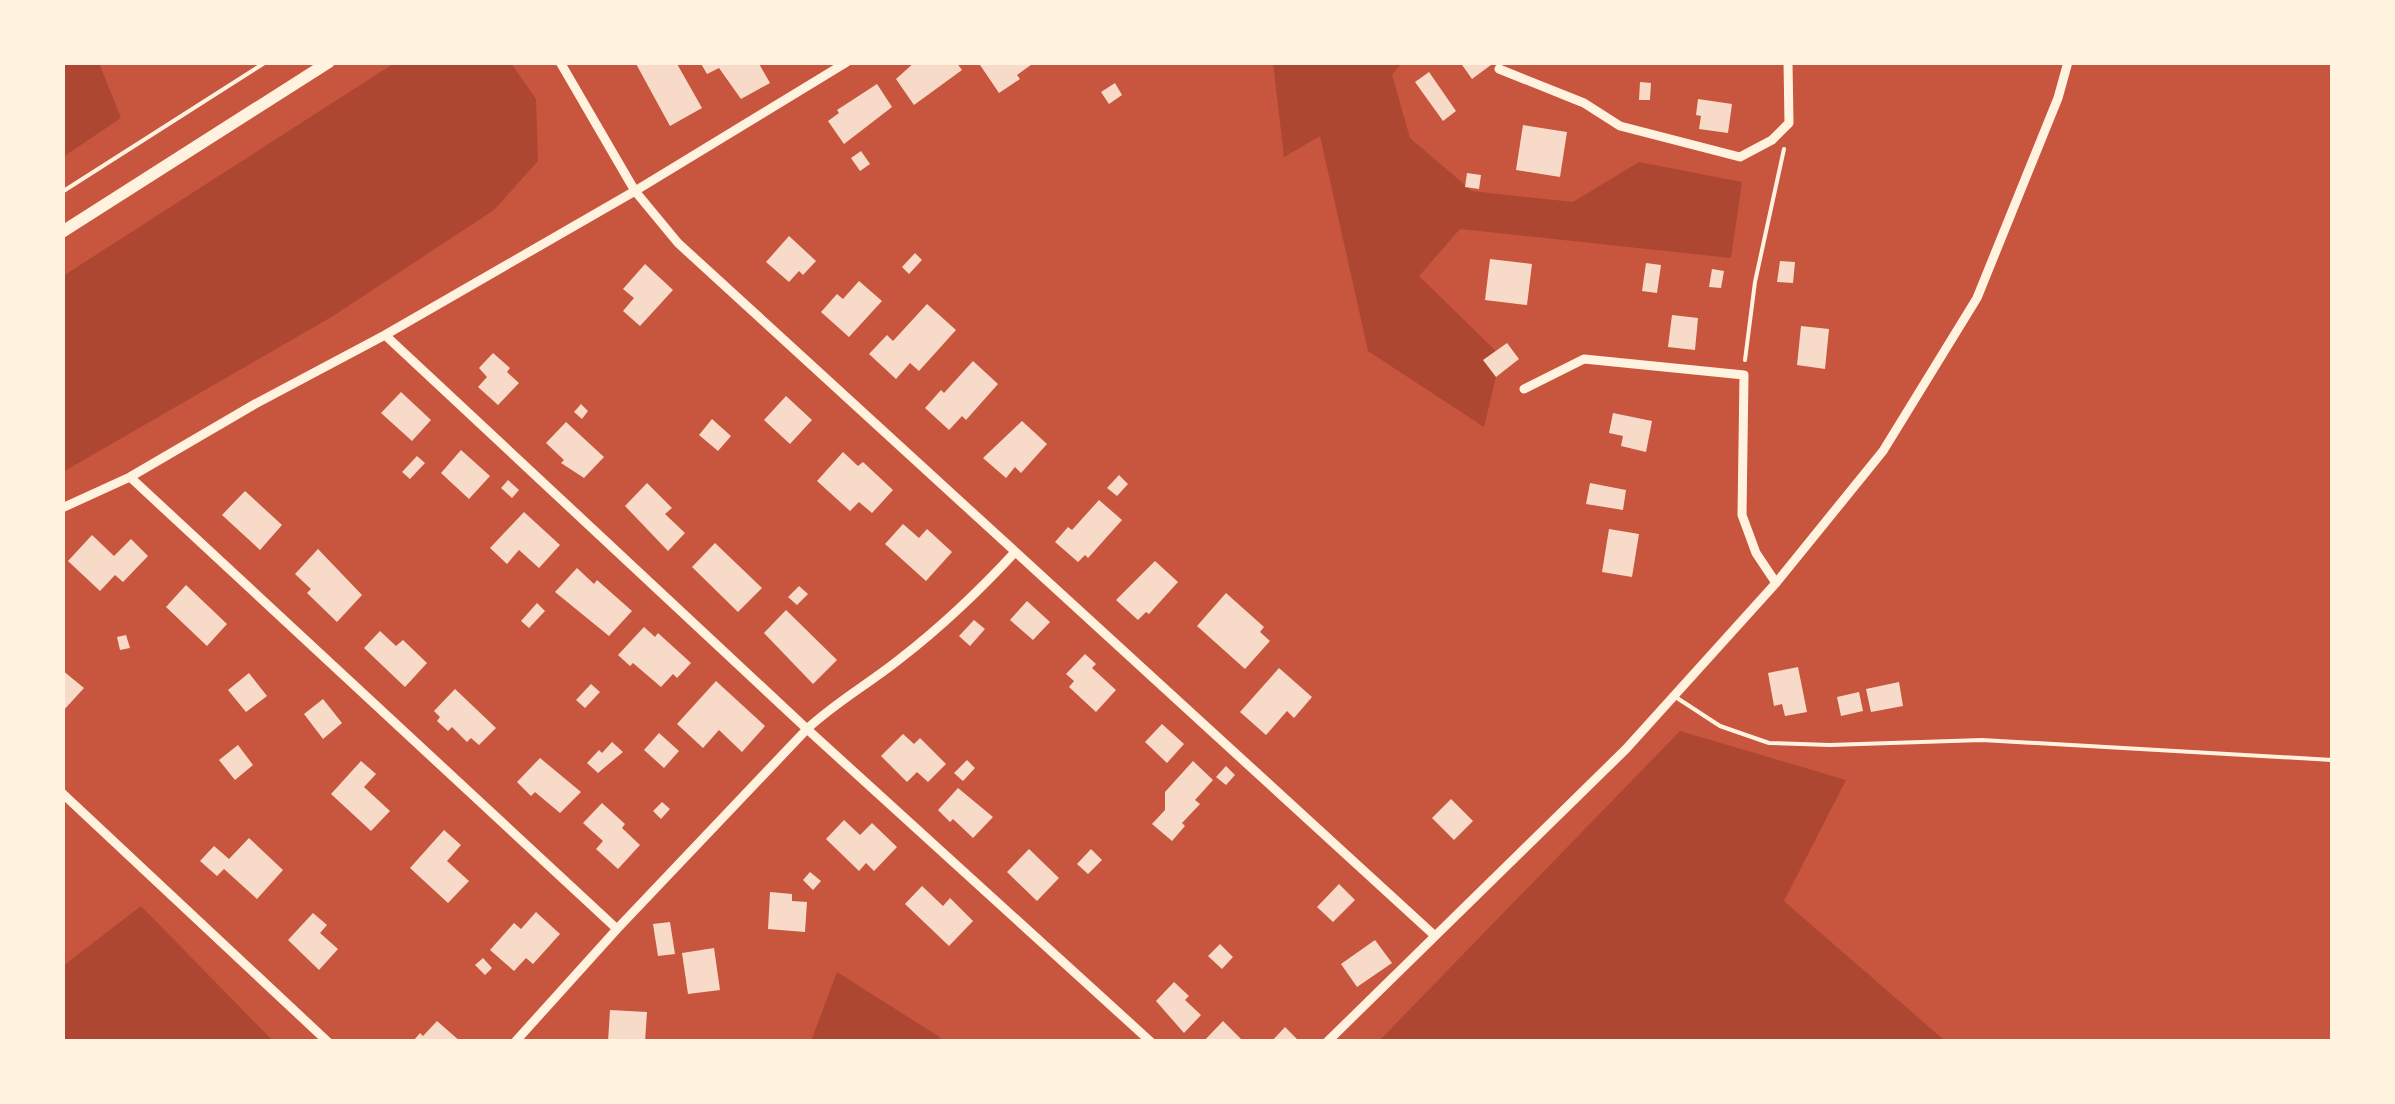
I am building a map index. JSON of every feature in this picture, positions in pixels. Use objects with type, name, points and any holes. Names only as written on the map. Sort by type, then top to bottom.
[{"type":"main road","points":[[62,232],[329,62]]},
{"type":"street","points":[[560,62],[635,191],[678,242],[1434,934]]},
{"type":"street","points":[[62,508],[130,476],[385,336],[635,191],[846,62]]},
{"type":"street","points":[[1499,69],[1584,104],[1620,126],[1740,158],[1772,140],[1788,123],[1788,62]]},
{"type":"street","points":[[1328,1041],[1626,749],[1776,584],[1883,451],[1977,298],[2058,98],[2068,62]]},
{"type":"street","points":[[385,336],[1151,1042]]},
{"type":"street","points":[[1524,389],[1584,359],[1744,375],[1742,515],[1756,553],[1776,584]]},
{"type":"street","points":[[130,476],[617,928]]},
{"type":"street","points":[[514,1042],[808,729],[899,660],[981,589],[1016,552]]},
{"type":"street","points":[[62,793],[328,1042]]},
{"type":"lane","points":[[1674,696],[1720,726],[1770,743],[1982,740],[2332,760]]},
{"type":"path","points":[[62,192],[266,62]]},
{"type":"path","points":[[1744,375],[1756,282],[1788,123]]},
{"type":"shaded area","points":[[63,62],[99,63],[121,118],[63,157]]},
{"type":"shaded area","points":[[396,62],[511,63],[536,99],[538,161],[494,210],[333,316],[63,472],[63,276]]},
{"type":"shaded area","points":[[1273,63],[1402,63],[1392,75],[1410,138],[1472,191],[1573,202],[1639,162],[1742,182],[1731,258],[1460,229],[1419,276],[1501,356],[1484,427],[1368,351],[1320,136],[1284,157]]},
{"type":"shaded area","points":[[1680,731],[1846,780],[1784,901],[1945,1041],[1379,1041]]},
{"type":"shaded area","points":[[141,906],[273,1041],[63,1041],[63,966]]},
{"type":"shaded area","points":[[837,972],[938,1036],[943,1041],[811,1041]]},
{"type":"building","points":[[635,62],[676,62],[702,108],[670,126]]},
{"type":"building","points":[[700,62],[758,62],[770,83],[741,99],[719,68],[707,74]]},
{"type":"building","points":[[915,62],[956,62],[962,70],[914,105],[896,79]]},
{"type":"building","points":[[978,62],[1035,62],[1017,75],[1020,79],[999,93]]},
{"type":"building","points":[[1460,62],[1495,62],[1472,79]]},
{"type":"building","points":[[1429,72],[1456,111],[1443,121],[1415,82]]},
{"type":"building","points":[[1640,82],[1651,83],[1650,100],[1639,100]]},
{"type":"building","points":[[1115,83],[1122,95],[1109,104],[1101,92]]},
{"type":"building","points":[[877,84],[892,107],[844,144],[828,121],[839,113],[837,110]]},
{"type":"building","points":[[1698,99],[1732,104],[1728,133],[1699,129]]},
{"type":"building","points":[[1523,125],[1567,132],[1560,177],[1516,170]]},
{"type":"building","points":[[861,151],[870,164],[860,171],[851,158]]},
{"type":"building","points":[[1467,173],[1481,175],[1479,189],[1465,187]]},
{"type":"building","points":[[789,236],[816,261],[803,275],[799,271],[789,282],[766,262]]},
{"type":"building","points":[[915,253],[922,260],[909,274],[902,267]]},
{"type":"building","points":[[1490,259],[1532,264],[1527,305],[1485,300]]},
{"type":"building","points":[[1780,261],[1795,262],[1793,283],[1777,282]]},
{"type":"building","points":[[1646,263],[1661,265],[1657,293],[1642,291]]},
{"type":"building","points":[[645,264],[673,290],[640,326],[623,311],[634,298],[623,289]]},
{"type":"building","points":[[1712,269],[1724,271],[1721,288],[1709,287]]},
{"type":"building","points":[[859,281],[882,301],[849,337],[821,312],[837,294],[843,299]]},
{"type":"building","points":[[927,304],[956,330],[919,371],[910,363],[896,379],[869,354],[887,335],[893,341]]},
{"type":"building","points":[[1672,315],[1698,318],[1695,350],[1668,347]]},
{"type":"building","points":[[1801,326],[1829,329],[1825,369],[1797,365]]},
{"type":"building","points":[[1507,343],[1519,359],[1496,377],[1483,360]]},
{"type":"building","points":[[493,353],[510,368],[507,372],[519,383],[498,405],[478,387],[487,377],[479,368]]},
{"type":"building","points":[[973,361],[998,384],[966,420],[962,416],[949,430],[925,408]]},
{"type":"building","points":[[401,392],[431,420],[412,441],[381,413]]},
{"type":"building","points":[[786,396],[812,420],[790,444],[764,420]]},
{"type":"building","points":[[581,404],[588,411],[582,419],[574,412]]},
{"type":"building","points":[[1613,413],[1652,421],[1646,452],[1621,446],[1623,436],[1609,433]]},
{"type":"building","points":[[712,419],[731,436],[718,451],[699,435]]},
{"type":"building","points":[[1022,421],[1047,444],[1021,473],[1015,467],[1006,478],[983,458]]},
{"type":"building","points":[[566,422],[604,457],[584,478],[561,463],[564,460],[546,443]]},
{"type":"building","points":[[461,450],[490,476],[469,499],[441,473]]},
{"type":"building","points":[[843,452],[858,466],[863,462],[893,490],[872,513],[859,502],[850,511],[817,481]]},
{"type":"building","points":[[417,456],[425,463],[410,479],[402,472]]},
{"type":"building","points":[[1119,475],[1128,484],[1117,496],[1107,488]]},
{"type":"building","points":[[508,480],[519,490],[512,498],[501,488]]},
{"type":"building","points":[[647,483],[672,508],[665,514],[685,533],[668,551],[625,506]]},
{"type":"building","points":[[1590,483],[1626,490],[1623,510],[1586,504]]},
{"type":"building","points":[[245,491],[282,525],[260,550],[222,515]]},
{"type":"building","points":[[1099,500],[1122,520],[1088,558],[1085,555],[1078,562],[1055,542],[1068,527],[1072,530]]},
{"type":"building","points":[[524,512],[560,545],[539,568],[519,550],[507,564],[490,548]]},
{"type":"building","points":[[903,524],[919,538],[927,529],[952,552],[926,581],[885,544]]},
{"type":"building","points":[[1609,529],[1639,534],[1632,577],[1602,572]]},
{"type":"building","points":[[92,535],[114,556],[131,539],[148,556],[123,582],[115,575],[100,591],[68,561]]},
{"type":"building","points":[[715,543],[762,588],[738,612],[692,567]]},
{"type":"building","points":[[318,549],[362,595],[337,622],[307,593],[311,589],[295,574]]},
{"type":"building","points":[[1155,561],[1178,582],[1149,614],[1146,612],[1138,620],[1116,600]]},
{"type":"building","points":[[577,568],[632,611],[609,636],[555,592]]},
{"type":"building","points":[[186,585],[227,624],[207,646],[166,607]]},
{"type":"building","points":[[799,586],[808,594],[797,605],[788,597]]},
{"type":"building","points":[[1226,593],[1264,627],[1260,632],[1270,641],[1245,669],[1197,626]]},
{"type":"building","points":[[1027,601],[1050,622],[1033,640],[1010,620]]},
{"type":"building","points":[[537,603],[545,611],[529,628],[521,621]]},
{"type":"building","points":[[786,610],[837,660],[813,684],[764,633]]},
{"type":"building","points":[[974,620],[985,629],[970,646],[959,636]]},
{"type":"building","points":[[644,627],[655,637],[658,633],[691,663],[661,687],[618,655]]},
{"type":"building","points":[[380,631],[396,646],[403,640],[427,663],[405,687],[364,648]]},
{"type":"building","points":[[126,635],[130,648],[120,650],[117,637]]},
{"type":"building","points":[[1085,654],[1096,664],[1092,668],[1116,690],[1096,712],[1069,687],[1074,681],[1066,674]]},
{"type":"building","points":[[1798,667],[1807,712],[1785,716],[1782,704],[1774,706],[1768,673]]},
{"type":"building","points":[[1279,668],[1312,697],[1294,718],[1287,711],[1266,735],[1240,712]]},
{"type":"building","points":[[62,670],[84,688],[62,712]]},
{"type":"building","points":[[249,673],[267,696],[246,712],[228,690]]},
{"type":"building","points":[[716,681],[765,726],[742,752],[719,730],[703,748],[677,724]]},
{"type":"building","points":[[1899,682],[1903,706],[1871,712],[1866,689]]},
{"type":"building","points":[[591,684],[600,692],[585,708],[576,700]]},
{"type":"building","points":[[455,689],[496,728],[479,745],[471,738],[467,742],[452,727],[448,731],[437,721],[440,717],[434,711]]},
{"type":"building","points":[[1859,692],[1863,711],[1841,716],[1837,697]]},
{"type":"building","points":[[323,699],[342,723],[323,739],[304,714]]},
{"type":"building","points":[[1162,724],[1184,744],[1167,763],[1145,742]]},
{"type":"building","points":[[659,733],[679,751],[664,768],[644,750]]},
{"type":"building","points":[[903,734],[914,744],[920,738],[946,764],[928,782],[917,772],[907,782],[881,756]]},
{"type":"building","points":[[612,742],[623,752],[598,773],[587,763]]},
{"type":"building","points":[[238,745],[253,765],[235,780],[219,760]]},
{"type":"building","points":[[540,758],[581,792],[560,813],[535,792],[531,796],[517,782]]},
{"type":"building","points":[[967,760],[975,768],[963,781],[954,773]]},
{"type":"building","points":[[361,761],[376,774],[364,787],[390,811],[371,831],[331,794]]},
{"type":"building","points":[[1193,761],[1213,780],[1195,800],[1200,804],[1172,841],[1152,824],[1165,810],[1165,792]]},
{"type":"building","points":[[1226,766],[1235,775],[1226,785],[1216,777]]},
{"type":"building","points":[[958,788],[993,817],[973,838],[938,810]]},
{"type":"building","points":[[1451,799],[1473,821],[1454,840],[1432,818]]},
{"type":"building","points":[[662,802],[670,809],[661,819],[653,811]]},
{"type":"building","points":[[602,803],[640,845],[618,869],[596,849],[603,841],[583,823]]},
{"type":"building","points":[[844,820],[860,835],[872,823],[897,847],[874,871],[866,863],[859,871],[826,839]]},
{"type":"building","points":[[444,830],[461,845],[447,861],[469,881],[448,903],[410,868]]},
{"type":"building","points":[[249,838],[283,870],[257,899],[224,869],[217,876],[200,861],[214,846],[229,859]]},
{"type":"building","points":[[1029,849],[1059,878],[1037,901],[1007,872]]},
{"type":"building","points":[[1091,849],[1102,860],[1088,874],[1077,864]]},
{"type":"building","points":[[810,872],[821,881],[813,890],[803,880]]},
{"type":"building","points":[[1339,884],[1355,900],[1333,922],[1317,907]]},
{"type":"building","points":[[922,886],[943,906],[950,898],[973,921],[949,946],[905,904]]},
{"type":"building","points":[[770,892],[792,894],[792,901],[807,902],[805,932],[768,929]]},
{"type":"building","points":[[536,912],[560,934],[533,964],[526,958],[514,971],[490,950],[514,923],[521,929]]},
{"type":"building","points":[[313,913],[327,925],[320,933],[338,949],[319,970],[288,940]]},
{"type":"building","points":[[670,922],[675,954],[658,956],[653,924]]},
{"type":"building","points":[[1375,940],[1392,963],[1357,987],[1341,964]]},
{"type":"building","points":[[1220,944],[1233,957],[1222,969],[1208,956]]},
{"type":"building","points":[[714,948],[720,990],[688,994],[682,953]]},
{"type":"building","points":[[483,958],[492,968],[485,975],[475,965]]},
{"type":"building","points":[[1174,982],[1201,1015],[1184,1033],[1156,1001]]},
{"type":"building","points":[[610,1010],[647,1012],[645,1042],[608,1042]]},
{"type":"building","points":[[437,1021],[461,1042],[414,1040]]},
{"type":"building","points":[[1223,1021],[1244,1042],[1203,1042]]},
{"type":"building","points":[[1285,1027],[1300,1042],[1271,1042]]}]
